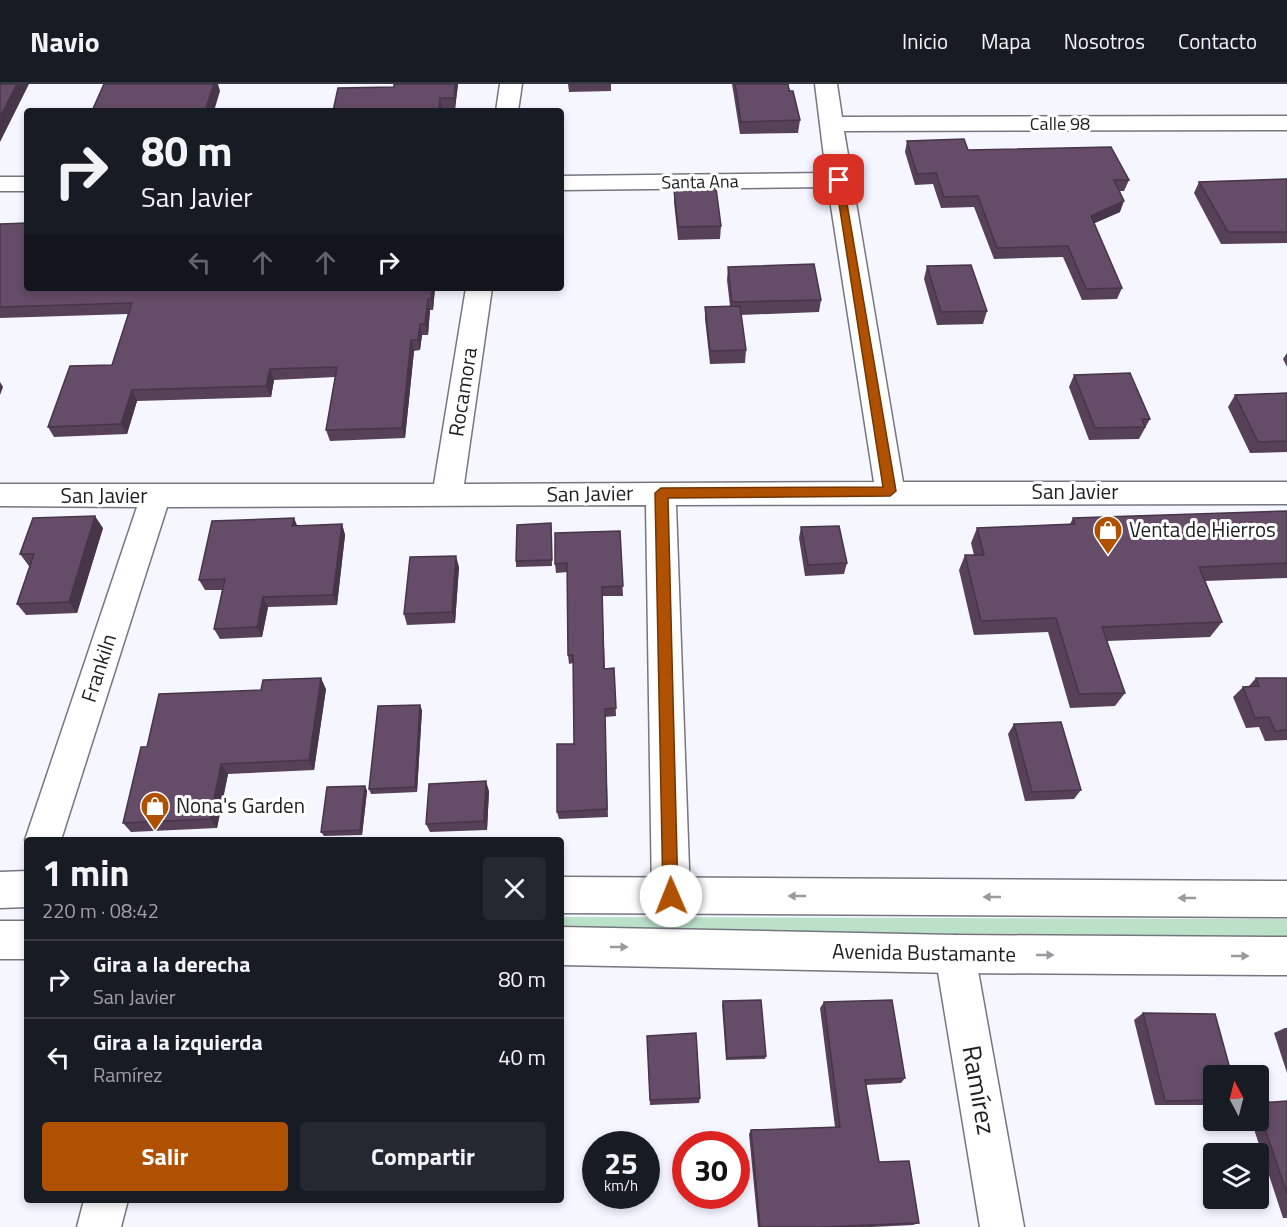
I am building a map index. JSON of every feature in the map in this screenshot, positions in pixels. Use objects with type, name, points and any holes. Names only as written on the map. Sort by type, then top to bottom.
[{"type":"street","points":[[507,108],[511,84]]},
{"type":"street","points":[[826,84],[839,180],[890,491]]},
{"type":"street","name":"Calle 98","points":[[833,124],[1287,123]]},
{"type":"street","name":"Santa Ana","points":[[564,183],[839,180]]},
{"type":"street","points":[[0,183],[24,184]]},
{"type":"street","name":"Rocamora","points":[[447,495],[479,291]]},
{"type":"street","name":"San Javier","points":[[0,495],[447,495],[890,491],[1287,493]]},
{"type":"street","points":[[661,493],[671,896]]},
{"type":"street","name":"Frankiln","points":[[44,837],[155,496]]},
{"type":"street","points":[[0,890],[24,889]]},
{"type":"street","points":[[564,895],[1287,899]]},
{"type":"street","points":[[0,940],[24,940]]},
{"type":"street","name":"Avenida Bustamante","points":[[564,946],[955,954],[1287,956]]},
{"type":"street","name":"Ramírez","points":[[955,954],[1002,1227]]},
{"type":"street","points":[[99,1227],[105,1203]]},
{"type":"green space","points":[[564,917],[1287,919],[1287,943],[564,946]]},
{"type":"building","points":[[0,84],[17,84],[0,117]]},
{"type":"building","points":[[104,84],[214,84],[206,108],[93,108]]},
{"type":"building","points":[[394,84],[455,84],[454,98],[440,98],[439,108],[334,108],[338,88],[394,87]]},
{"type":"building","points":[[735,84],[788,84],[789,91],[793,91],[800,120],[741,122]]},
{"type":"building","points":[[964,139],[968,150],[1111,147],[1129,180],[1114,180],[1124,201],[1091,216],[1122,288],[1086,289],[1068,246],[997,248],[978,196],[944,197],[936,173],[917,174],[907,141]]},
{"type":"building","points":[[1287,179],[1287,232],[1228,232],[1199,182]]},
{"type":"building","points":[[716,188],[721,226],[678,227],[674,190]]},
{"type":"building","points":[[24,223],[24,291],[432,291],[431,299],[428,299],[425,324],[420,324],[418,340],[411,340],[402,428],[326,430],[337,367],[270,369],[266,386],[132,390],[121,424],[48,427],[70,366],[112,365],[132,303],[0,307],[0,224]]},
{"type":"building","points":[[814,264],[821,300],[732,302],[728,267]]},
{"type":"building","points":[[971,265],[987,311],[941,312],[927,266]]},
{"type":"building","points":[[740,306],[746,350],[710,351],[705,307]]},
{"type":"building","points":[[1130,373],[1150,419],[1142,419],[1145,427],[1095,428],[1074,375]]},
{"type":"building","points":[[1287,393],[1287,441],[1258,442],[1235,395]]},
{"type":"building","points":[[1287,511],[1287,563],[1199,567],[1222,622],[1102,627],[1125,693],[1079,694],[1056,618],[981,621],[965,555],[984,555],[977,528],[1075,524],[1073,518]]},
{"type":"building","points":[[95,516],[69,602],[17,604],[34,554],[20,554],[33,518]]},
{"type":"building","points":[[294,518],[292,526],[342,524],[333,595],[263,597],[257,627],[214,629],[225,579],[199,580],[212,521]]},
{"type":"building","points":[[551,523],[552,560],[516,561],[517,525]]},
{"type":"building","points":[[839,526],[847,563],[808,565],[801,527]]},
{"type":"building","points":[[620,531],[623,586],[602,587],[604,669],[614,668],[616,708],[605,709],[607,809],[557,812],[557,744],[574,744],[573,655],[568,655],[567,563],[555,564],[555,533]]},
{"type":"building","points":[[456,556],[452,612],[404,614],[410,557]]},
{"type":"building","points":[[321,678],[309,760],[221,764],[210,819],[123,823],[141,747],[147,747],[159,694],[261,690],[263,680]]},
{"type":"building","points":[[1256,678],[1287,678],[1287,730],[1275,731],[1269,717],[1255,718],[1243,687],[1259,686]]},
{"type":"building","points":[[420,705],[415,787],[369,789],[378,706]]},
{"type":"building","points":[[1061,722],[1081,790],[1032,792],[1014,724]]},
{"type":"building","points":[[486,781],[484,821],[426,824],[429,784]]},
{"type":"building","points":[[365,786],[360,830],[321,832],[327,787]]},
{"type":"building","points":[[761,1000],[766,1056],[727,1058],[723,1001]]},
{"type":"building","points":[[892,1000],[905,1078],[865,1080],[879,1162],[909,1161],[919,1223],[760,1227],[751,1130],[840,1127],[824,1002]]},
{"type":"building","points":[[1143,1013],[1215,1014],[1229,1065],[1203,1065],[1203,1100],[1165,1101]]},
{"type":"building","points":[[696,1033],[700,1098],[650,1100],[647,1036]]},
{"type":"building","points":[[1287,1101],[1287,1194],[1266,1131],[1269,1131],[1269,1102]]},
{"type":"place","name":"Venta de Hierros","points":[[1108,556]]},
{"type":"place","name":"Nona's Garden","points":[[155,832]]},
{"type":"route","points":[[671,896],[661,493],[890,491],[839,180]]}]
